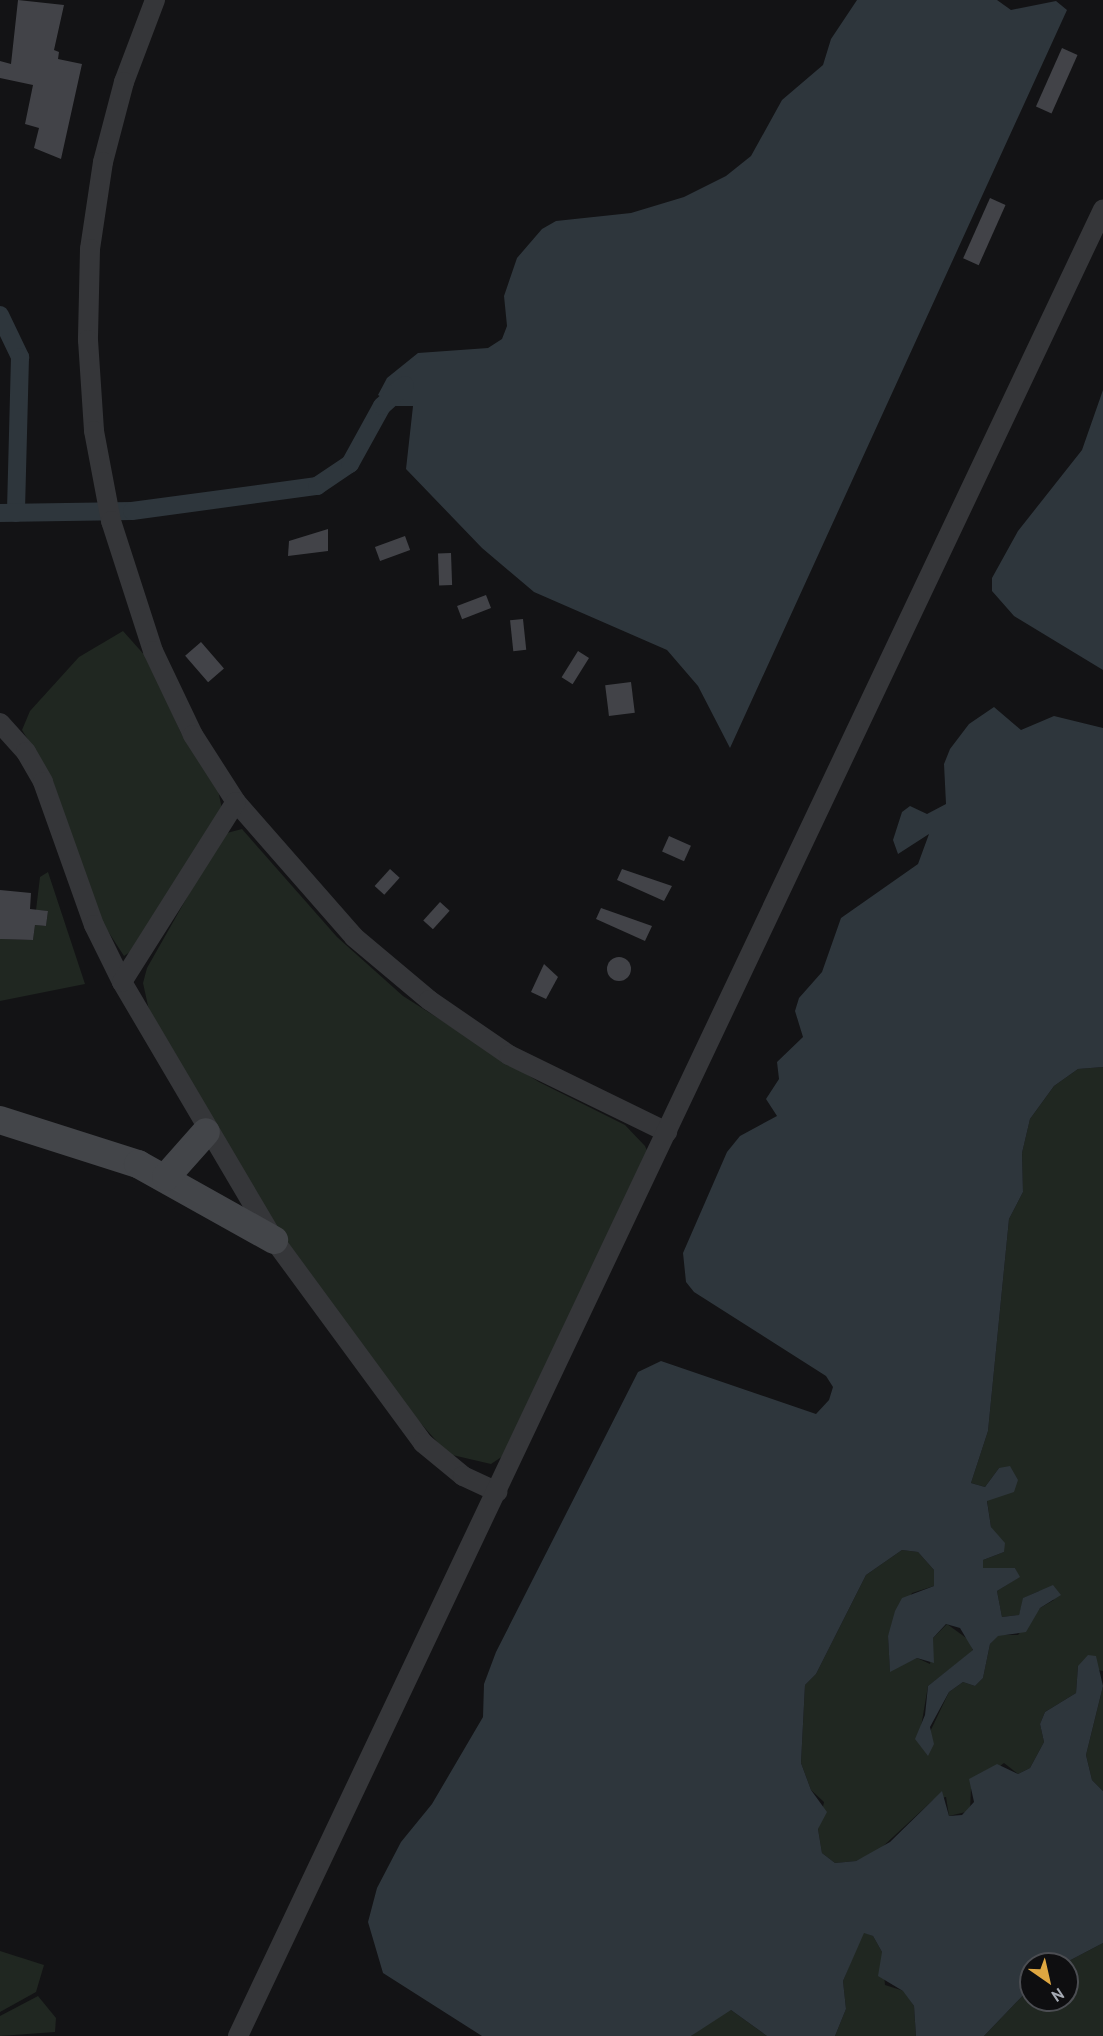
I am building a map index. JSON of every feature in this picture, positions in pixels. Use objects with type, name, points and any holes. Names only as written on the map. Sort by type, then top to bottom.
[{"type":"main road","points":[[0,1120],[138,1164],[166,1177],[274,1240]]},
{"type":"main road","points":[[166,1177],[206,1132]]},
{"type":"street","points":[[155,0],[112,122],[90,249],[90,386],[106,499],[114,534],[137,609],[172,694],[236,802],[320,902],[429,1000],[509,1055],[667,1132]]},
{"type":"street","points":[[238,2036],[1103,209]]},
{"type":"street","points":[[0,723],[43,782],[94,925],[122,982],[206,1132],[274,1240],[423,1443],[463,1476],[497,1491]]},
{"type":"street","points":[[122,982],[236,802]]},
{"type":"shaded area","points":[[857,0],[997,0],[1011,10],[1056,1],[1067,10],[730,748],[698,686],[667,650],[534,592],[482,548],[406,469],[413,406],[396,406],[378,395],[387,378],[418,353],[488,348],[502,339],[507,326],[504,296],[517,258],[542,229],[556,221],[631,213],[684,197],[726,176],[751,156],[782,100],[823,65],[831,39]]},
{"type":"shaded area","points":[[1103,390],[1103,670],[1014,616],[992,591],[992,578],[1018,531],[1082,450]]},
{"type":"shaded area","points":[[123,631],[148,659],[181,733],[218,790],[222,809],[133,950],[124,956],[100,919],[52,779],[22,730],[30,711],[79,657]]},
{"type":"shaded area","points":[[994,707],[1021,730],[1054,716],[1103,728],[1103,1067],[1078,1069],[1054,1086],[1030,1119],[1022,1153],[1023,1192],[1009,1219],[988,1431],[971,1483],[985,1487],[999,1468],[1010,1466],[1018,1480],[1014,1492],[987,1501],[991,1527],[1005,1543],[1004,1552],[983,1560],[983,1568],[1015,1568],[1020,1577],[997,1591],[1002,1617],[1019,1615],[1023,1598],[1053,1585],[1061,1595],[1040,1608],[1026,1632],[998,1636],[990,1644],[983,1678],[975,1686],[963,1682],[949,1692],[930,1727],[934,1744],[928,1756],[915,1739],[925,1715],[928,1686],[973,1650],[960,1628],[946,1624],[933,1638],[934,1663],[917,1658],[890,1672],[888,1636],[895,1611],[902,1598],[934,1586],[934,1570],[918,1552],[902,1550],[866,1575],[816,1674],[805,1685],[801,1763],[811,1790],[827,1812],[818,1829],[822,1853],[835,1863],[856,1861],[890,1842],[942,1791],[949,1816],[962,1815],[974,1802],[969,1779],[997,1764],[1018,1774],[1030,1768],[1044,1742],[1040,1724],[1045,1712],[1076,1693],[1078,1666],[1088,1655],[1096,1656],[1103,1686],[1086,1755],[1092,1780],[1103,1791],[1103,1943],[1079,1956],[1079,1952],[1019,1952],[1019,2000],[984,2036],[916,2036],[914,2006],[903,1991],[878,1976],[882,1952],[873,1936],[864,1933],[843,1981],[846,2009],[835,2036],[767,2036],[731,2010],[691,2036],[482,2036],[383,1973],[368,1922],[377,1888],[401,1842],[432,1804],[483,1717],[484,1684],[496,1652],[638,1372],[661,1361],[816,1414],[829,1400],[833,1387],[826,1376],[694,1292],[686,1282],[683,1253],[727,1152],[740,1136],[777,1116],[766,1099],[779,1079],[777,1062],[803,1037],[795,1011],[799,998],[822,972],[841,918],[918,864],[929,834],[898,854],[893,840],[902,812],[910,806],[927,814],[946,804],[944,764],[950,749],[969,724]]},
{"type":"shaded area","points":[[242,829],[337,937],[403,996],[539,1082],[625,1125],[645,1146],[648,1153],[503,1456],[491,1464],[448,1454],[377,1374],[261,1205],[150,1015],[143,983],[147,968],[223,834]]},
{"type":"shaded area","points":[[48,872],[85,984],[0,1001],[0,939],[33,940],[35,925],[46,926],[48,911],[36,910],[40,877]]},
{"type":"shaded area","points":[[1103,1067],[1103,1671],[1078,1666],[1076,1693],[1045,1712],[1040,1724],[1044,1742],[1030,1768],[1018,1774],[1004,1763],[971,1788],[970,1811],[949,1816],[946,1797],[933,1800],[879,1850],[856,1861],[835,1863],[822,1853],[818,1829],[824,1802],[811,1790],[801,1763],[805,1685],[816,1674],[866,1575],[902,1550],[918,1552],[934,1570],[934,1586],[912,1593],[888,1636],[890,1671],[917,1658],[930,1664],[933,1638],[947,1624],[969,1640],[973,1651],[928,1686],[921,1727],[928,1736],[949,1692],[963,1682],[975,1686],[983,1678],[990,1644],[998,1635],[1018,1635],[1040,1608],[1054,1600],[1039,1591],[1024,1598],[1019,1615],[1002,1617],[997,1591],[1019,1577],[1015,1568],[991,1572],[983,1568],[983,1560],[1004,1552],[991,1527],[987,1500],[1006,1494],[999,1468],[985,1487],[971,1483],[988,1431],[1009,1219],[1023,1192],[1022,1153],[1030,1119],[1054,1086],[1078,1069]]},
{"type":"shaded area","points":[[1103,1686],[1103,1791],[1092,1780],[1086,1755]]},
{"type":"shaded area","points":[[863,1932],[873,1936],[882,1952],[885,1985],[904,1991],[914,2006],[916,2036],[835,2036],[846,2009],[843,1981]]},
{"type":"shaded area","points":[[1103,1943],[1103,2036],[984,2036],[1019,2000],[1019,2012],[1079,2012],[1079,1956]]},
{"type":"shaded area","points":[[0,1951],[44,1965],[36,1992],[0,2012]]},
{"type":"shaded area","points":[[38,1996],[56,2018],[55,2032],[0,2036],[0,2016]]},
{"type":"shaded area","points":[[731,2010],[767,2036],[691,2036],[723,2011]]},
{"type":"building","points":[[18,0],[64,5],[54,50],[59,52],[58,59],[82,64],[61,159],[34,148],[39,128],[25,124],[33,85],[0,78],[0,61],[11,64]]},
{"type":"building","points":[[1062,48],[1078,55],[1051,113],[1036,106]]},
{"type":"building","points":[[990,198],[1006,205],[979,265],[963,258]]},
{"type":"building","points":[[328,529],[328,551],[288,556],[289,541]]},
{"type":"building","points":[[405,536],[410,550],[380,561],[375,547]]},
{"type":"building","points":[[438,553],[451,553],[452,585],[439,585]]},
{"type":"building","points":[[486,595],[491,608],[462,619],[457,606]]},
{"type":"building","points":[[523,619],[526,650],[513,651],[510,620]]},
{"type":"building","points":[[201,642],[224,668],[208,682],[185,656]]},
{"type":"building","points":[[578,651],[589,658],[573,684],[562,677]]},
{"type":"building","points":[[631,682],[635,713],[609,716],[605,685]]},
{"type":"building","points":[[669,836],[691,846],[684,861],[662,852]]},
{"type":"building","points":[[390,869],[400,878],[384,895],[375,886]]},
{"type":"building","points":[[622,869],[672,886],[664,901],[617,880]]},
{"type":"building","points":[[0,890],[31,893],[30,909],[48,911],[46,926],[35,925],[33,940],[0,939]]},
{"type":"building","points":[[440,902],[450,911],[433,929],[423,921]]},
{"type":"building","points":[[601,908],[652,926],[645,941],[596,919]]},
{"type":"building","points":[[619,957],[627,961],[631,969],[627,977],[619,981],[611,977],[607,969],[611,961]]},
{"type":"building","points":[[544,964],[558,977],[546,999],[531,992]]},
{"type":"waterway","points":[[0,315],[20,357],[16,513]]},
{"type":"waterway","points":[[0,513],[132,511],[317,486],[350,464],[382,406],[405,385]]}]
